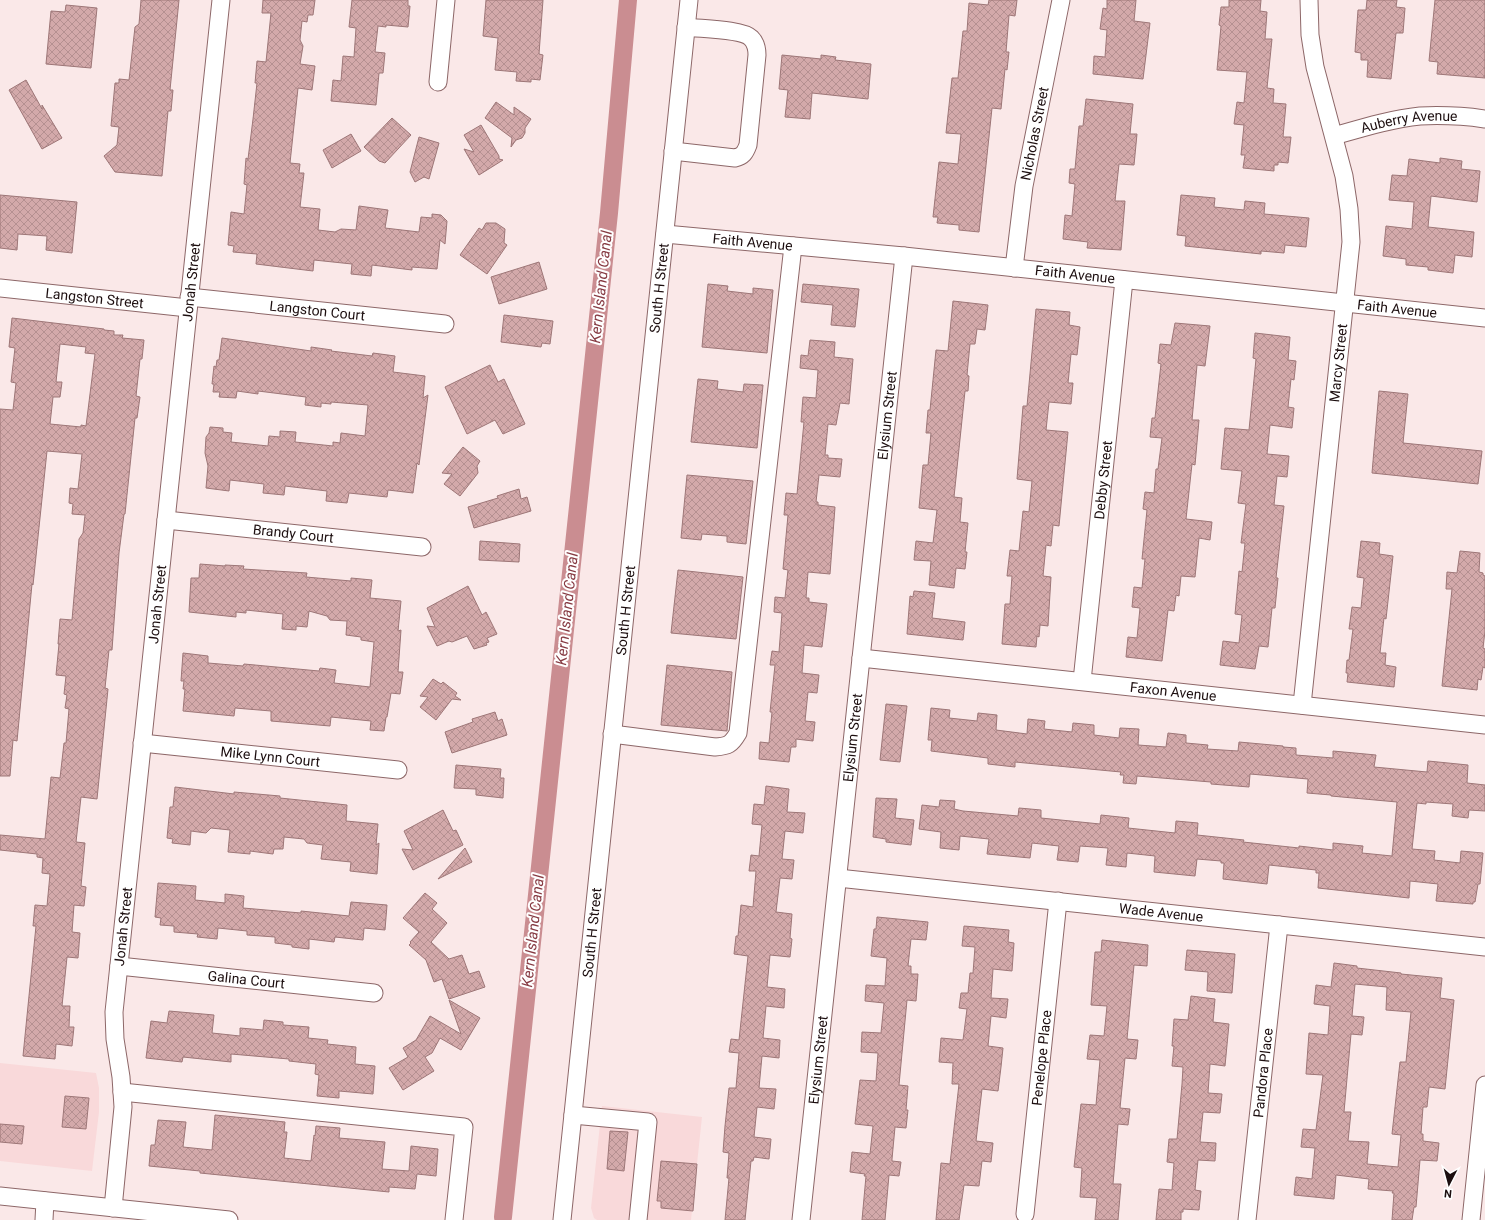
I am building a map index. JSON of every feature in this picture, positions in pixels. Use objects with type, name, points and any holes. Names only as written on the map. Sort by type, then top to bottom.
[{"type":"street","name":"Jonah Street","points":[[113,1208],[123,1107],[114,1032],[114,1012],[221,0]]},
{"type":"street","points":[[438,82],[446,0]]},
{"type":"street","name":"South H Street","points":[[562,1220],[689,0]]},
{"type":"street","name":"Nicholas Street","points":[[1014,268],[1024,186],[1061,0]]},
{"type":"street","name":"Marcy Street","points":[[1302,705],[1351,242],[1350,209],[1344,176],[1315,67],[1310,35],[1309,0]]},
{"type":"street","points":[[673,151],[735,158],[745,153],[749,138],[757,55],[756,46],[746,35],[737,32],[686,27]]},
{"type":"street","name":"Auberry Avenue","points":[[1334,136],[1388,122],[1420,116],[1459,116],[1485,119]]},
{"type":"street","name":"Faith Avenue","points":[[664,234],[904,256],[1485,318]]},
{"type":"street","points":[[612,734],[715,747],[726,746],[733,741],[738,733],[793,246]]},
{"type":"street","name":"Elysium Street","points":[[801,1220],[904,256]]},
{"type":"street","name":"Debby Street","points":[[1082,681],[1124,280]]},
{"type":"street","name":"Langston Street","points":[[0,288],[189,302]]},
{"type":"street","name":"Langston Court","points":[[189,302],[445,324]]},
{"type":"street","name":"Brandy Court","points":[[166,520],[422,547]]},
{"type":"street","name":"Faxon Avenue","points":[[861,658],[1485,725]]},
{"type":"street","name":"Mike Lynn Court","points":[[142,743],[398,770]]},
{"type":"street","name":"Wade Avenue","points":[[838,878],[1485,947]]},
{"type":"street","name":"Penelope Place","points":[[1025,1214],[1058,901]]},
{"type":"street","name":"Pandora Place","points":[[1247,1220],[1279,925]]},
{"type":"street","name":"Galina Court","points":[[119,966],[374,993]]},
{"type":"street","points":[[1471,1220],[1485,1085]]},
{"type":"street","points":[[122,1092],[464,1127],[454,1220]]},
{"type":"street","points":[[573,1115],[648,1122],[638,1220]]},
{"type":"street","points":[[0,1196],[229,1220]]},
{"type":"street","points":[[44,1220],[46,1201]]},
{"type":"shaded area","points":[[0,1063],[96,1073],[99,1088],[99,1112],[92,1171],[0,1161]]},
{"type":"shaded area","points":[[602,1106],[702,1117],[691,1220],[597,1220],[594,1218],[591,1208]]},
{"type":"building","points":[[141,0],[179,0],[170,90],[173,90],[171,111],[168,111],[162,176],[115,172],[104,156],[117,145],[119,127],[111,126],[115,83],[119,83],[119,79],[129,80],[135,27],[139,24]]},
{"type":"building","points":[[263,0],[315,0],[313,15],[308,15],[307,22],[302,21],[300,40],[303,46],[300,64],[315,66],[312,90],[298,88],[290,163],[300,164],[299,173],[304,173],[300,207],[320,209],[318,230],[335,232],[341,229],[356,230],[359,206],[388,210],[385,228],[419,232],[421,217],[432,218],[432,214],[441,215],[447,221],[445,244],[440,240],[437,269],[412,267],[412,270],[372,265],[371,276],[351,274],[352,264],[314,260],[313,271],[256,264],[257,254],[233,252],[234,246],[228,245],[231,212],[244,214],[247,185],[244,184],[246,158],[248,159],[253,119],[257,83],[255,83],[257,61],[266,62],[271,13],[262,13]]},
{"type":"building","points":[[352,0],[408,0],[408,6],[410,6],[408,27],[386,25],[386,27],[378,26],[375,52],[385,53],[383,73],[379,73],[376,105],[331,101],[333,80],[341,81],[343,56],[354,57],[356,28],[349,27]]},
{"type":"building","points":[[486,0],[543,0],[539,54],[543,55],[540,80],[531,79],[531,82],[516,81],[517,72],[495,70],[498,38],[483,36]]},
{"type":"building","points":[[989,0],[1017,0],[1015,16],[1009,15],[1006,52],[1009,52],[1007,70],[1005,69],[1001,109],[992,108],[979,232],[959,230],[959,225],[937,223],[938,217],[933,217],[939,162],[958,164],[961,134],[946,133],[952,78],[958,78],[963,31],[967,31],[969,3],[988,5]]},
{"type":"building","points":[[1107,0],[1136,0],[1134,21],[1150,23],[1143,79],[1093,74],[1094,56],[1105,57],[1107,30],[1100,29],[1103,8],[1107,9]]},
{"type":"building","points":[[1229,0],[1261,0],[1260,11],[1267,12],[1265,39],[1272,39],[1267,88],[1274,89],[1273,103],[1286,104],[1283,137],[1291,137],[1288,163],[1278,162],[1278,165],[1274,165],[1274,171],[1243,168],[1245,155],[1241,155],[1244,125],[1234,124],[1237,102],[1244,103],[1247,72],[1217,70],[1221,26],[1219,25],[1221,7],[1229,7]]},
{"type":"building","points":[[1367,0],[1397,0],[1396,7],[1405,8],[1403,33],[1396,33],[1391,79],[1367,77],[1368,60],[1361,60],[1361,53],[1355,52],[1358,10],[1366,10]]},
{"type":"building","points":[[1435,0],[1485,0],[1485,78],[1437,74],[1438,62],[1429,61]]},
{"type":"building","points":[[66,5],[97,8],[91,68],[46,64],[51,11],[65,12]]},
{"type":"building","points":[[782,55],[821,59],[821,55],[836,57],[835,60],[871,64],[868,99],[812,93],[810,119],[785,117],[788,90],[779,89]]},
{"type":"building","points":[[26,80],[42,109],[42,105],[62,138],[42,149],[9,90]]},
{"type":"building","points":[[1086,99],[1133,104],[1130,134],[1137,134],[1134,165],[1119,164],[1115,201],[1125,201],[1121,250],[1087,248],[1088,242],[1063,239],[1065,215],[1072,216],[1075,184],[1069,183],[1070,169],[1075,169],[1079,126],[1083,126]]},
{"type":"building","points":[[496,102],[514,115],[514,107],[531,119],[525,128],[525,133],[522,138],[516,140],[511,147],[512,138],[485,118]]},
{"type":"building","points":[[392,118],[411,135],[385,163],[379,161],[364,147]]},
{"type":"building","points":[[481,125],[499,156],[499,159],[503,160],[479,175],[464,149],[474,152],[464,135]]},
{"type":"building","points":[[351,134],[361,151],[332,168],[323,150]]},
{"type":"building","points":[[419,137],[439,143],[429,179],[424,177],[415,182],[410,172]]},
{"type":"building","points":[[1440,158],[1462,161],[1461,169],[1480,171],[1477,202],[1431,196],[1428,227],[1474,232],[1472,257],[1455,255],[1453,273],[1428,270],[1428,267],[1406,265],[1406,259],[1383,256],[1386,226],[1412,229],[1414,202],[1389,200],[1392,175],[1407,176],[1409,159],[1440,163]]},
{"type":"building","points":[[0,195],[77,202],[72,253],[46,250],[47,236],[18,234],[17,250],[0,248]]},
{"type":"building","points":[[1181,195],[1215,198],[1214,207],[1244,210],[1245,201],[1265,203],[1264,214],[1309,218],[1306,247],[1285,245],[1284,253],[1261,251],[1261,254],[1185,246],[1186,236],[1177,235]]},
{"type":"building","points":[[486,223],[496,223],[505,229],[504,243],[507,245],[487,274],[460,255],[479,228],[482,230]]},
{"type":"building","points":[[539,262],[547,289],[499,304],[491,277]]},
{"type":"building","points":[[708,284],[728,286],[727,291],[753,294],[753,288],[773,290],[767,353],[702,347]]},
{"type":"building","points":[[803,284],[859,289],[855,327],[831,325],[833,305],[801,302]]},
{"type":"building","points":[[953,301],[988,305],[985,330],[977,329],[975,344],[970,344],[967,375],[969,376],[968,391],[965,391],[954,497],[962,498],[960,522],[968,523],[965,552],[967,552],[965,569],[956,568],[954,588],[929,585],[931,561],[914,560],[916,541],[933,543],[937,510],[919,508],[923,465],[928,465],[931,433],[926,433],[928,410],[930,410],[936,350],[948,351]]},
{"type":"building","points":[[1036,309],[1070,312],[1069,325],[1080,327],[1077,355],[1071,354],[1068,383],[1073,383],[1071,404],[1049,402],[1046,430],[1068,432],[1059,526],[1053,525],[1051,546],[1046,545],[1043,576],[1051,577],[1048,626],[1040,625],[1036,647],[1002,644],[1005,604],[1010,604],[1012,576],[1007,576],[1010,550],[1019,551],[1023,511],[1029,512],[1032,481],[1017,479],[1023,406],[1027,406]]},
{"type":"building","points":[[504,315],[553,321],[550,344],[542,343],[541,347],[501,342]]},
{"type":"building","points":[[12,318],[104,329],[114,331],[114,335],[123,335],[122,338],[144,340],[142,359],[140,359],[136,396],[140,397],[137,418],[135,418],[125,514],[119,553],[112,650],[109,650],[105,688],[108,689],[97,799],[81,797],[76,842],[85,843],[81,886],[86,887],[84,906],[74,905],[72,932],[80,933],[78,958],[67,957],[62,1006],[70,1006],[69,1027],[74,1027],[72,1046],[56,1044],[55,1059],[23,1056],[36,926],[33,926],[35,905],[47,906],[50,874],[42,873],[43,858],[37,857],[37,854],[0,850],[0,835],[45,839],[51,777],[60,778],[64,743],[66,743],[69,709],[65,708],[67,695],[64,694],[66,676],[56,675],[58,644],[60,619],[72,620],[79,539],[83,533],[85,515],[72,514],[73,504],[69,503],[70,488],[78,489],[82,454],[47,451],[33,585],[32,584],[17,741],[13,740],[10,776],[0,776],[0,409],[13,410],[16,383],[11,382],[15,348],[9,347]],"holes":[[[60,344],[86,347],[85,353],[95,354],[86,426],[81,425],[81,427],[50,424],[53,397],[60,397],[62,382],[56,382]]]},
{"type":"building","points":[[1175,323],[1210,326],[1205,366],[1197,365],[1192,420],[1199,420],[1195,465],[1192,464],[1186,519],[1212,522],[1210,540],[1199,538],[1195,577],[1181,576],[1179,596],[1176,595],[1174,611],[1168,610],[1162,661],[1126,657],[1128,637],[1137,638],[1140,608],[1132,607],[1134,587],[1142,588],[1145,559],[1142,559],[1147,510],[1143,509],[1145,492],[1154,493],[1156,469],[1158,469],[1162,438],[1150,437],[1152,418],[1155,418],[1161,364],[1158,363],[1160,344],[1171,345]]},
{"type":"building","points":[[1255,333],[1290,337],[1288,360],[1296,361],[1294,380],[1291,379],[1288,407],[1294,408],[1292,428],[1270,425],[1267,454],[1289,456],[1287,477],[1277,476],[1274,505],[1284,506],[1276,578],[1278,578],[1275,608],[1272,608],[1268,647],[1259,646],[1255,669],[1220,665],[1223,641],[1239,643],[1242,615],[1235,614],[1239,571],[1242,572],[1245,543],[1241,543],[1246,504],[1238,503],[1242,471],[1221,469],[1225,428],[1249,430],[1256,359],[1253,358]]},
{"type":"building","points":[[222,338],[311,351],[311,347],[372,356],[373,353],[395,356],[393,372],[425,376],[423,398],[428,395],[419,465],[417,463],[413,493],[388,490],[387,497],[349,493],[347,503],[326,501],[327,491],[285,486],[284,495],[263,493],[264,484],[230,480],[229,491],[206,488],[208,466],[205,453],[206,437],[209,433],[210,427],[223,428],[223,432],[232,433],[231,442],[268,446],[269,436],[280,437],[280,431],[296,432],[295,442],[333,446],[333,442],[340,443],[341,433],[365,436],[368,405],[331,402],[331,404],[321,403],[321,407],[305,405],[306,397],[258,391],[258,394],[237,391],[236,398],[219,397],[220,392],[213,392],[214,384],[212,384],[214,366],[216,367],[217,360],[219,360]]},
{"type":"building","points":[[810,340],[835,342],[834,357],[853,359],[849,404],[840,403],[836,425],[828,424],[825,455],[828,455],[828,458],[842,459],[840,477],[819,475],[816,502],[818,502],[818,505],[835,507],[830,574],[808,572],[806,598],[809,598],[809,602],[827,604],[822,647],[804,645],[802,673],[819,675],[817,693],[808,692],[805,721],[815,722],[813,741],[796,739],[796,747],[791,747],[789,762],[759,759],[760,742],[769,743],[772,712],[770,712],[775,665],[770,665],[772,651],[779,652],[782,613],[774,612],[775,597],[785,598],[788,570],[783,569],[788,515],[784,515],[786,493],[797,494],[804,422],[801,422],[803,397],[816,398],[818,370],[800,368],[801,355],[808,356]]},
{"type":"building","points":[[490,365],[498,382],[504,379],[525,424],[503,434],[495,420],[467,434],[445,387]]},
{"type":"building","points":[[698,379],[718,381],[717,389],[743,392],[744,384],[763,385],[757,448],[691,442]]},
{"type":"building","points":[[1379,391],[1408,394],[1403,443],[1482,451],[1478,484],[1372,473]]},
{"type":"building","points":[[463,447],[480,461],[477,466],[478,473],[460,496],[444,484],[452,474],[442,473]]},
{"type":"building","points":[[687,475],[753,481],[746,544],[727,542],[727,536],[702,534],[701,540],[681,538]]},
{"type":"building","points":[[519,489],[521,499],[527,497],[531,511],[474,528],[468,507],[498,498],[497,496]]},
{"type":"building","points":[[480,541],[520,544],[519,562],[479,560]]},
{"type":"building","points":[[1361,541],[1380,543],[1379,554],[1393,556],[1386,619],[1384,618],[1380,653],[1386,653],[1385,665],[1396,667],[1394,687],[1347,682],[1347,660],[1349,660],[1353,629],[1349,629],[1352,607],[1361,608],[1364,578],[1357,577]]},
{"type":"building","points":[[1460,551],[1480,553],[1479,572],[1483,573],[1485,576],[1485,631],[1483,648],[1485,649],[1485,668],[1483,667],[1481,680],[1478,679],[1477,690],[1442,686],[1452,589],[1446,589],[1447,572],[1457,573]]},
{"type":"building","points":[[200,564],[244,566],[243,569],[307,573],[306,577],[351,581],[351,578],[372,580],[370,598],[401,601],[398,631],[401,630],[398,672],[403,672],[400,694],[391,693],[384,731],[370,730],[371,721],[331,717],[330,726],[271,721],[271,711],[235,708],[234,716],[183,711],[185,689],[183,689],[184,681],[181,681],[183,653],[208,656],[208,663],[243,666],[244,664],[319,671],[320,668],[336,670],[334,683],[370,687],[374,642],[361,640],[361,637],[346,635],[347,621],[330,620],[327,616],[309,611],[307,627],[296,626],[296,630],[282,629],[283,614],[246,610],[246,613],[236,612],[236,617],[189,612],[191,578],[199,578]]},
{"type":"building","points":[[678,570],[743,577],[736,639],[671,633]]},
{"type":"building","points":[[468,586],[482,615],[486,612],[497,634],[487,638],[489,642],[486,643],[487,645],[474,649],[467,636],[437,646],[427,626],[435,627],[427,608]]},
{"type":"building","points":[[914,591],[935,593],[932,618],[965,622],[963,640],[907,634],[910,596],[913,597]]},
{"type":"building","points":[[667,665],[732,672],[727,731],[661,725]]},
{"type":"building","points":[[433,679],[441,684],[443,682],[457,693],[455,696],[461,700],[452,699],[436,720],[420,707],[428,697],[420,696]]},
{"type":"building","points":[[886,704],[907,706],[900,762],[880,760]]},
{"type":"building","points":[[931,708],[950,710],[949,718],[977,721],[978,713],[997,715],[996,730],[1027,734],[1028,719],[1045,721],[1044,729],[1072,732],[1073,723],[1094,725],[1094,735],[1119,738],[1120,728],[1139,729],[1138,745],[1166,747],[1168,733],[1186,735],[1186,743],[1208,745],[1207,749],[1238,751],[1239,742],[1296,748],[1296,755],[1333,758],[1333,751],[1376,755],[1374,767],[1427,772],[1428,761],[1468,765],[1467,783],[1485,785],[1485,811],[1469,810],[1468,818],[1452,816],[1453,804],[1426,802],[1426,804],[1417,803],[1412,849],[1435,851],[1434,860],[1460,863],[1461,851],[1483,853],[1480,884],[1478,884],[1475,902],[1473,902],[1473,904],[1436,901],[1438,884],[1410,881],[1409,898],[1318,888],[1319,873],[1316,873],[1316,870],[1269,865],[1267,884],[1223,879],[1224,863],[1221,863],[1221,861],[1197,859],[1195,876],[1154,872],[1155,856],[1127,853],[1126,867],[1106,865],[1108,848],[1080,846],[1078,862],[1057,860],[1059,846],[1032,843],[1030,858],[987,854],[989,839],[960,836],[959,850],[940,848],[941,832],[919,829],[922,805],[939,807],[940,800],[955,801],[954,809],[963,811],[1018,816],[1019,808],[1041,810],[1041,818],[1100,824],[1101,815],[1129,818],[1128,828],[1175,833],[1176,821],[1198,823],[1197,835],[1299,848],[1299,846],[1333,850],[1333,843],[1363,846],[1362,853],[1392,856],[1397,802],[1307,793],[1308,779],[1250,774],[1249,787],[1211,784],[1211,782],[1137,776],[1136,784],[1123,783],[1124,775],[1120,775],[1121,772],[1015,762],[1015,767],[988,764],[988,758],[931,751],[932,740],[928,740]]},
{"type":"building","points":[[495,712],[498,721],[502,719],[507,735],[452,753],[445,732],[473,722],[472,719]]},
{"type":"building","points":[[456,765],[501,769],[500,778],[504,778],[503,798],[476,795],[476,789],[454,788]]},
{"type":"building","points":[[766,786],[789,789],[787,812],[805,813],[803,833],[785,831],[782,859],[794,860],[792,879],[780,878],[776,912],[792,914],[790,957],[770,955],[767,987],[785,989],[784,1008],[766,1006],[763,1038],[780,1040],[779,1058],[762,1056],[759,1088],[776,1089],[774,1109],[757,1107],[754,1137],[771,1139],[769,1159],[754,1157],[753,1161],[751,1161],[745,1220],[725,1220],[729,1178],[727,1178],[729,1153],[723,1152],[725,1126],[729,1088],[736,1088],[739,1053],[729,1052],[731,1039],[739,1040],[748,956],[734,954],[736,936],[738,936],[741,905],[753,907],[756,871],[749,871],[751,855],[759,856],[762,825],[752,824],[754,804],[764,805]]},
{"type":"building","points":[[175,787],[234,794],[234,792],[280,796],[280,798],[347,805],[346,821],[378,824],[376,845],[379,843],[377,874],[350,871],[351,862],[321,859],[323,845],[307,843],[304,839],[284,837],[283,849],[274,849],[273,854],[250,851],[250,854],[228,852],[230,830],[211,828],[206,833],[191,831],[190,845],[172,843],[173,839],[167,838],[170,807],[173,807]]},
{"type":"building","points":[[876,798],[897,799],[895,818],[914,820],[911,845],[886,842],[886,839],[873,837]]},
{"type":"building","points":[[443,810],[453,831],[456,830],[463,845],[413,870],[402,849],[413,850],[404,831]]},
{"type":"building","points":[[465,848],[472,862],[438,879]]},
{"type":"building","points":[[158,883],[196,886],[195,900],[225,903],[225,894],[244,896],[243,908],[301,913],[301,911],[349,916],[351,902],[387,905],[385,930],[364,928],[363,940],[335,937],[334,942],[309,939],[309,949],[275,943],[275,937],[247,935],[247,931],[218,928],[217,939],[197,937],[198,934],[174,932],[174,926],[160,925],[161,918],[155,917]]},
{"type":"building","points":[[425,893],[437,903],[432,909],[447,923],[431,942],[449,959],[462,955],[469,974],[479,971],[485,987],[449,999],[442,979],[434,982],[426,960],[409,945],[419,932],[403,918]]},
{"type":"building","points":[[877,917],[928,922],[926,940],[911,939],[908,966],[911,966],[911,974],[918,974],[916,1001],[907,1000],[899,1085],[908,1086],[906,1128],[895,1127],[892,1161],[901,1162],[899,1176],[889,1175],[885,1220],[862,1220],[866,1176],[864,1176],[865,1174],[850,1172],[852,1152],[870,1154],[873,1126],[855,1124],[860,1080],[876,1081],[878,1053],[861,1052],[862,1032],[881,1033],[884,1003],[865,1001],[866,985],[885,986],[887,958],[871,956]]},
{"type":"building","points":[[964,926],[1009,930],[1008,942],[1014,943],[1012,971],[993,969],[991,998],[1008,999],[1006,1018],[991,1016],[988,1046],[1003,1048],[1001,1067],[998,1091],[982,1089],[976,1141],[993,1143],[991,1162],[982,1161],[979,1186],[964,1185],[959,1220],[936,1220],[941,1163],[950,1164],[959,1084],[952,1084],[953,1063],[939,1062],[941,1038],[963,1040],[967,1009],[959,1008],[961,993],[968,993],[970,973],[973,973],[975,947],[962,946]]},
{"type":"building","points":[[1102,940],[1148,945],[1147,966],[1134,965],[1127,1039],[1138,1040],[1136,1059],[1125,1058],[1120,1108],[1130,1109],[1128,1125],[1118,1124],[1113,1184],[1121,1184],[1118,1220],[1095,1220],[1097,1198],[1080,1197],[1082,1168],[1074,1167],[1081,1104],[1096,1105],[1100,1060],[1087,1059],[1090,1035],[1104,1036],[1107,1006],[1091,1005],[1095,952],[1101,952]]},
{"type":"building","points":[[1187,950],[1235,954],[1232,993],[1207,991],[1208,972],[1185,970]]},
{"type":"building","points":[[1334,963],[1357,966],[1357,968],[1442,978],[1440,998],[1454,1000],[1445,1089],[1429,1087],[1427,1107],[1423,1107],[1421,1134],[1423,1134],[1423,1141],[1439,1143],[1437,1161],[1420,1160],[1416,1207],[1414,1207],[1412,1220],[1392,1220],[1393,1191],[1368,1189],[1369,1179],[1336,1175],[1334,1199],[1294,1195],[1296,1177],[1312,1179],[1315,1148],[1301,1147],[1303,1129],[1316,1130],[1323,1075],[1306,1074],[1309,1033],[1328,1035],[1330,1006],[1314,1004],[1316,985],[1331,987]],"holes":[[[1355,984],[1387,987],[1386,1010],[1411,1012],[1406,1062],[1400,1062],[1392,1134],[1401,1135],[1398,1167],[1367,1164],[1369,1142],[1348,1141],[1351,1112],[1344,1112],[1351,1034],[1362,1035],[1364,1017],[1352,1016]]]},
{"type":"building","points":[[1191,996],[1215,999],[1213,1022],[1229,1024],[1225,1066],[1210,1064],[1208,1093],[1222,1094],[1220,1113],[1203,1112],[1200,1142],[1216,1143],[1215,1161],[1198,1160],[1195,1190],[1201,1191],[1199,1210],[1183,1209],[1183,1212],[1181,1212],[1181,1220],[1156,1220],[1159,1189],[1172,1190],[1174,1163],[1167,1162],[1169,1139],[1177,1139],[1182,1084],[1183,1067],[1172,1066],[1174,1019],[1188,1020]]},
{"type":"building","points":[[449,1000],[480,1018],[461,1050],[440,1038],[432,1053],[425,1057],[434,1071],[403,1090],[389,1068],[408,1057],[403,1048],[416,1040],[430,1016],[461,1034]]},
{"type":"building","points":[[169,1011],[214,1015],[212,1033],[240,1036],[240,1028],[263,1030],[264,1020],[283,1022],[283,1025],[309,1027],[308,1038],[328,1040],[327,1044],[356,1047],[355,1064],[375,1066],[373,1094],[339,1091],[339,1098],[317,1096],[319,1075],[315,1074],[316,1064],[289,1061],[289,1059],[231,1054],[231,1062],[183,1057],[182,1062],[146,1058],[151,1021],[167,1023]]},
{"type":"building","points":[[65,1096],[89,1098],[86,1129],[62,1127]]},
{"type":"building","points":[[215,1115],[285,1122],[284,1132],[287,1132],[284,1158],[311,1161],[316,1126],[340,1128],[339,1138],[385,1142],[382,1169],[409,1171],[411,1146],[438,1149],[436,1176],[417,1174],[415,1189],[389,1187],[389,1192],[200,1173],[200,1171],[149,1166],[151,1145],[155,1145],[158,1120],[186,1122],[183,1147],[212,1150]]},
{"type":"building","points":[[0,1124],[24,1126],[22,1144],[0,1142]]},
{"type":"building","points":[[610,1131],[628,1132],[624,1171],[607,1169]]},
{"type":"building","points":[[661,1161],[697,1164],[693,1211],[661,1208],[661,1201],[657,1201]]},
{"type":"waterway","name":"Kern Island Canal","points":[[503,1217],[609,213],[628,0]]}]
